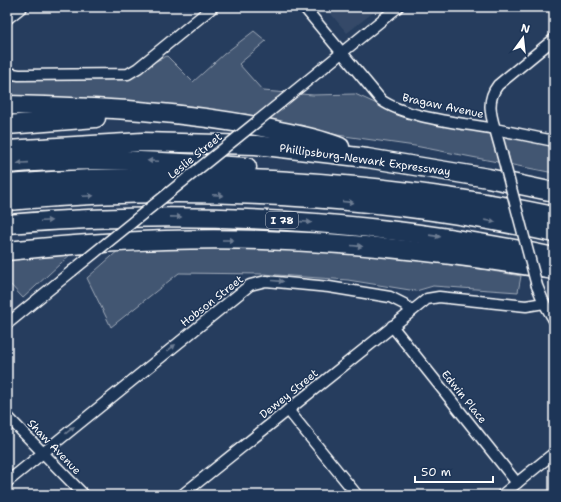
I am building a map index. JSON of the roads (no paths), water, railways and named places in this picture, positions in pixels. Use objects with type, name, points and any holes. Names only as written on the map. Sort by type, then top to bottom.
[{"type":"highway","points":[[7,105],[116,109],[207,118],[322,139],[367,158]]},
{"type":"highway","points":[[7,125],[134,117],[207,118]]},
{"type":"highway","name":"Phillipsburg-Newark Expressway","points":[[7,150],[105,144],[180,142],[294,148],[367,158],[488,178],[554,192]]},
{"type":"highway","points":[[7,164],[68,160],[118,160],[246,166],[322,175],[554,216]]},
{"type":"highway","points":[[7,184],[112,178],[227,178],[342,184],[456,198]]},
{"type":"highway","name":"I 78","points":[[7,201],[133,194],[209,194],[285,198],[399,208],[474,218],[554,233]]},
{"type":"highway","name":"I 78","points":[[7,224],[157,216],[310,222],[461,239],[554,257]]},
{"type":"highway","points":[[7,251],[140,242],[262,240],[317,242],[443,254],[554,270]]},
{"type":"street","points":[[7,19],[22,7]]},
{"type":"street","points":[[7,73],[19,75],[128,74],[138,68],[213,7]]},
{"type":"street","name":"Bragaw Avenue","points":[[304,7],[375,94],[387,104],[408,112],[495,129],[537,286],[544,303],[554,320]]},
{"type":"street","name":"Leslie Street","points":[[7,324],[398,7]]},
{"type":"street","points":[[554,39],[502,81],[495,89],[490,105],[495,129],[554,141]]},
{"type":"street","name":"Hobson Street","points":[[7,482],[246,287],[255,283],[272,281],[321,286],[385,296],[400,301],[411,311]]},
{"type":"street","points":[[411,311],[424,301],[435,297],[526,306],[544,303]]},
{"type":"street","name":"Dewey Street","points":[[182,495],[411,311]]},
{"type":"street","name":"Edwin Place","points":[[392,326],[517,483]]},
{"type":"street","points":[[288,410],[357,495]]},
{"type":"street","name":"Shaw Avenue","points":[[7,416],[84,495]]},
{"type":"street","points":[[502,495],[554,453]]}]
